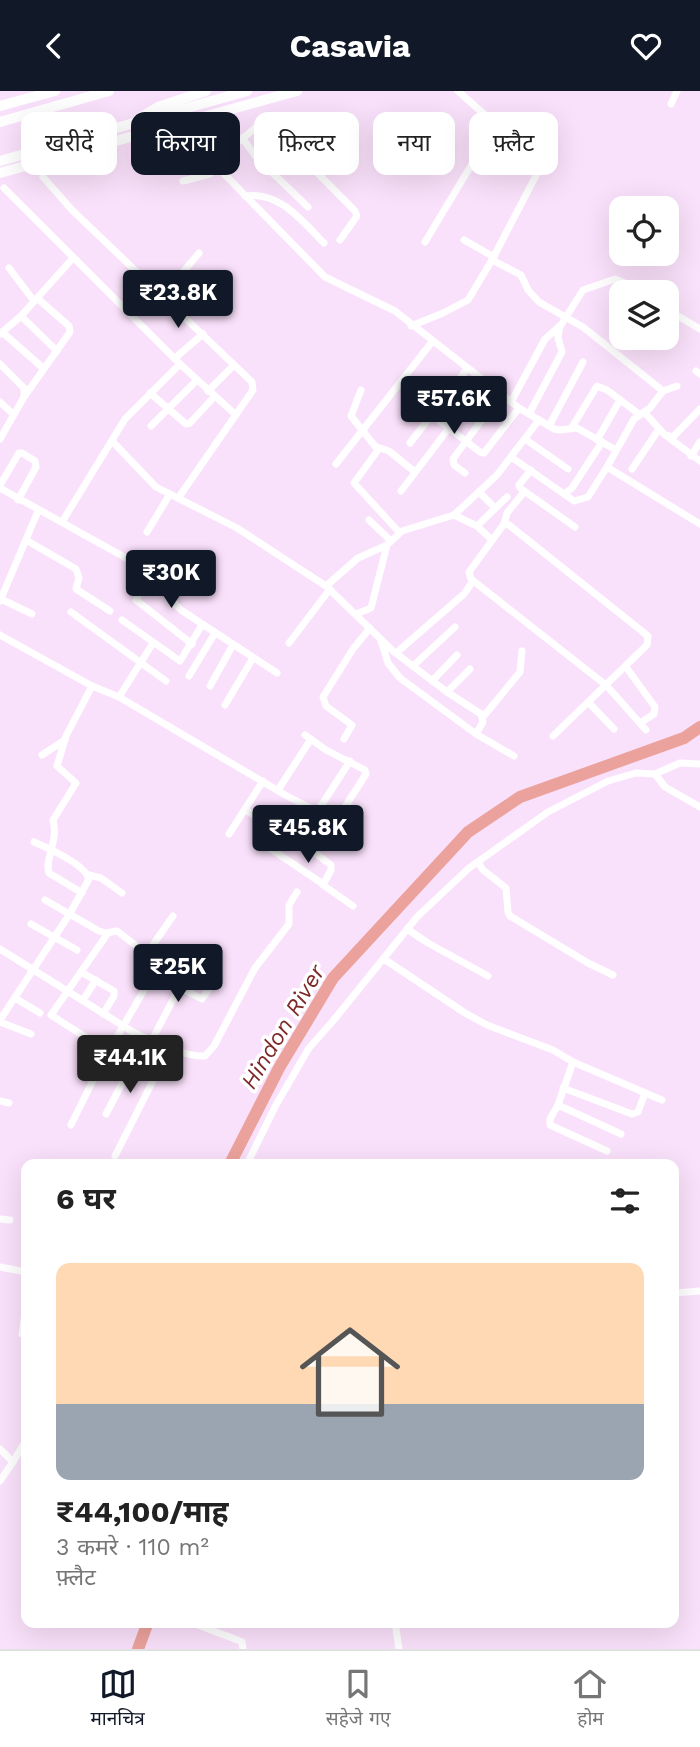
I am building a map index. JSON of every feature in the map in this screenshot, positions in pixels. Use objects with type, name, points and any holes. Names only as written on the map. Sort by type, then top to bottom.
[{"type":"main road","points":[[0,106],[55,91]]},
{"type":"main road","points":[[0,122],[109,91]]},
{"type":"main road","points":[[130,125],[158,107],[206,91]]},
{"type":"main road","points":[[0,160],[247,91]]},
{"type":"main road","points":[[0,173],[297,91]]},
{"type":"street","points":[[458,91],[482,112]]},
{"type":"street","points":[[671,104],[677,91]]},
{"type":"street","points":[[240,141],[254,129]]},
{"type":"street","points":[[243,139],[257,158],[308,207]]},
{"type":"street","points":[[425,243],[469,169]]},
{"type":"street","points":[[183,181],[205,175]]},
{"type":"street","points":[[225,175],[325,277],[395,311],[519,408],[549,426],[559,430],[572,428],[616,450]]},
{"type":"street","points":[[319,175],[355,211],[354,220],[340,240]]},
{"type":"street","points":[[411,326],[468,299],[493,258],[536,175]]},
{"type":"street","points":[[43,177],[72,210],[254,386],[236,415],[147,532]]},
{"type":"street","points":[[4,188],[211,394],[236,415]]},
{"type":"street","points":[[246,196],[258,195],[285,204],[324,243]]},
{"type":"street","points":[[464,240],[521,275],[535,298],[566,317],[663,391]]},
{"type":"street","points":[[165,299],[199,253]]},
{"type":"street","points":[[43,368],[1,333],[21,316],[73,258]]},
{"type":"street","points":[[0,439],[13,414],[71,329],[35,300],[9,268]]},
{"type":"street","points":[[529,414],[562,352],[558,335],[561,325],[583,290],[609,280]]},
{"type":"street","points":[[21,316],[57,351]]},
{"type":"street","points":[[679,317],[700,329]]},
{"type":"street","points":[[512,402],[545,339],[561,325]]},
{"type":"street","points":[[62,522],[125,419],[203,334]]},
{"type":"street","points":[[336,464],[432,342]]},
{"type":"street","points":[[549,426],[583,362]]},
{"type":"street","points":[[0,364],[24,388],[24,397]]},
{"type":"street","points":[[150,393],[166,409],[186,424],[190,423],[234,365]]},
{"type":"street","points":[[410,443],[467,369]]},
{"type":"street","points":[[151,426],[197,380]]},
{"type":"street","points":[[572,428],[597,386],[642,414],[700,461]]},
{"type":"street","points":[[511,457],[574,501],[584,499],[590,495],[631,424],[663,391],[677,386]]},
{"type":"street","points":[[361,390],[351,416],[377,447],[389,451],[415,472]]},
{"type":"street","points":[[465,473],[452,463],[501,394]]},
{"type":"street","points":[[564,494],[572,488],[620,400]]},
{"type":"street","points":[[0,402],[13,414]]},
{"type":"street","points":[[432,415],[480,452],[487,451],[519,408]]},
{"type":"street","points":[[668,437],[676,435],[700,409]]},
{"type":"street","points":[[289,643],[328,588],[358,558],[389,543],[399,532],[454,515],[511,457],[539,420]]},
{"type":"street","points":[[401,491],[449,428]]},
{"type":"street","points":[[632,469],[659,429]]},
{"type":"street","points":[[525,439],[568,469]]},
{"type":"street","points":[[113,442],[156,487],[237,528],[328,588],[396,653],[483,717]]},
{"type":"street","points":[[691,456],[700,442]]},
{"type":"street","points":[[377,447],[377,453],[354,483],[399,532]]},
{"type":"street","points":[[18,500],[36,467],[35,461],[19,453],[0,487],[18,500],[144,568],[166,589],[174,604],[277,673]]},
{"type":"street","points":[[607,467],[700,524]]},
{"type":"street","points":[[531,470],[520,485],[524,492],[575,527]]},
{"type":"street","points":[[479,492],[495,508]]},
{"type":"street","points":[[524,492],[507,513],[504,524],[469,572],[469,576],[607,686],[643,726],[654,714],[655,707],[625,667]]},
{"type":"street","points":[[477,526],[507,497]]},
{"type":"street","points":[[32,614],[0,600],[38,511]]},
{"type":"street","points":[[454,515],[477,526],[492,540]]},
{"type":"street","points":[[369,520],[389,543]]},
{"type":"street","points":[[504,524],[509,525],[570,572],[648,636],[648,645],[553,736]]},
{"type":"street","points":[[26,540],[76,569],[79,578],[76,589],[110,611]]},
{"type":"street","points":[[356,614],[371,608],[389,543]]},
{"type":"street","points":[[152,576],[144,584],[136,600],[192,644]]},
{"type":"street","points":[[396,653],[464,594],[474,581]]},
{"type":"street","points":[[71,612],[166,681]]},
{"type":"street","points":[[122,620],[180,661],[202,625]]},
{"type":"street","points":[[413,666],[455,627]]},
{"type":"street","points":[[344,739],[352,725],[326,706],[323,697],[353,649],[370,628]]},
{"type":"street","points":[[189,676],[215,633]]},
{"type":"street","points":[[0,635],[92,686],[119,697],[278,790],[336,821],[366,776],[365,770],[332,754],[308,737],[278,790]]},
{"type":"street","points":[[381,640],[388,663],[400,678],[476,734],[514,756]]},
{"type":"street","points":[[119,697],[153,643]]},
{"type":"street","points":[[210,686],[233,645]]},
{"type":"street","points":[[476,734],[483,717],[520,672],[522,651]]},
{"type":"street","points":[[432,681],[457,655]]},
{"type":"street","points":[[225,705],[253,658]]},
{"type":"street","points":[[447,692],[470,669]]},
{"type":"street","points":[[82,893],[47,870],[56,829],[53,820],[76,783],[57,766],[65,739],[92,686]]},
{"type":"street","points":[[446,712],[460,700]]},
{"type":"street","points":[[589,703],[614,729]]},
{"type":"street","points":[[42,755],[65,739]]},
{"type":"street","points":[[323,884],[331,865],[302,843],[350,761]]},
{"type":"street","points":[[249,1159],[309,1048],[425,908],[478,862],[548,812],[608,781],[626,775],[655,774],[680,763],[700,764]]},
{"type":"street","points":[[655,774],[666,787],[700,807]]},
{"type":"street","points":[[229,834],[263,781]]},
{"type":"street","points":[[246,810],[276,830]]},
{"type":"street","points":[[34,842],[89,875],[99,876],[122,893]]},
{"type":"street","points":[[265,845],[353,906]]},
{"type":"street","points":[[478,862],[483,870],[506,888],[510,916],[613,975]]},
{"type":"street","points":[[31,1034],[0,1021],[69,915],[89,875]]},
{"type":"street","points":[[0,949],[123,1026],[149,1039],[200,1056],[209,1053],[255,968],[289,924],[289,905],[297,892]]},
{"type":"street","points":[[46,900],[99,931],[108,933]]},
{"type":"street","points":[[90,1040],[51,1015],[108,933],[117,931],[138,949],[147,951],[173,916]]},
{"type":"street","points":[[32,924],[77,950]]},
{"type":"street","points":[[407,929],[488,976]]},
{"type":"street","points":[[384,959],[465,1013],[662,1100]]},
{"type":"street","points":[[106,1114],[191,965]]},
{"type":"street","points":[[81,972],[114,991],[114,996],[103,1014]]},
{"type":"street","points":[[71,1125],[151,978],[157,976],[202,999],[218,976]]},
{"type":"street","points":[[83,1000],[96,979]]},
{"type":"street","points":[[15,998],[40,1013]]},
{"type":"street","points":[[115,1156],[170,1047]]},
{"type":"street","points":[[573,1062],[550,1125],[607,1151]]},
{"type":"street","points":[[563,1088],[632,1114],[638,1112],[645,1093]]},
{"type":"street","points":[[558,1105],[621,1134]]},
{"type":"street","points":[[0,1219],[10,1220]]},
{"type":"street","points":[[0,1267],[21,1271]]},
{"type":"street","points":[[679,1293],[700,1291]]},
{"type":"street","points":[[0,1481],[21,1448]]},
{"type":"street","points":[[0,1449],[13,1462]]},
{"type":"street","points":[[203,1628],[242,1642],[243,1649]]},
{"type":"street","points":[[396,1628],[399,1649]]},
{"type":"waterway","name":"Hindon River","points":[[233,1159],[279,1068],[333,978],[468,832],[520,797],[684,738],[700,727]]},
{"type":"waterway","name":"Hindon River","points":[[138,1649],[146,1628]]}]
